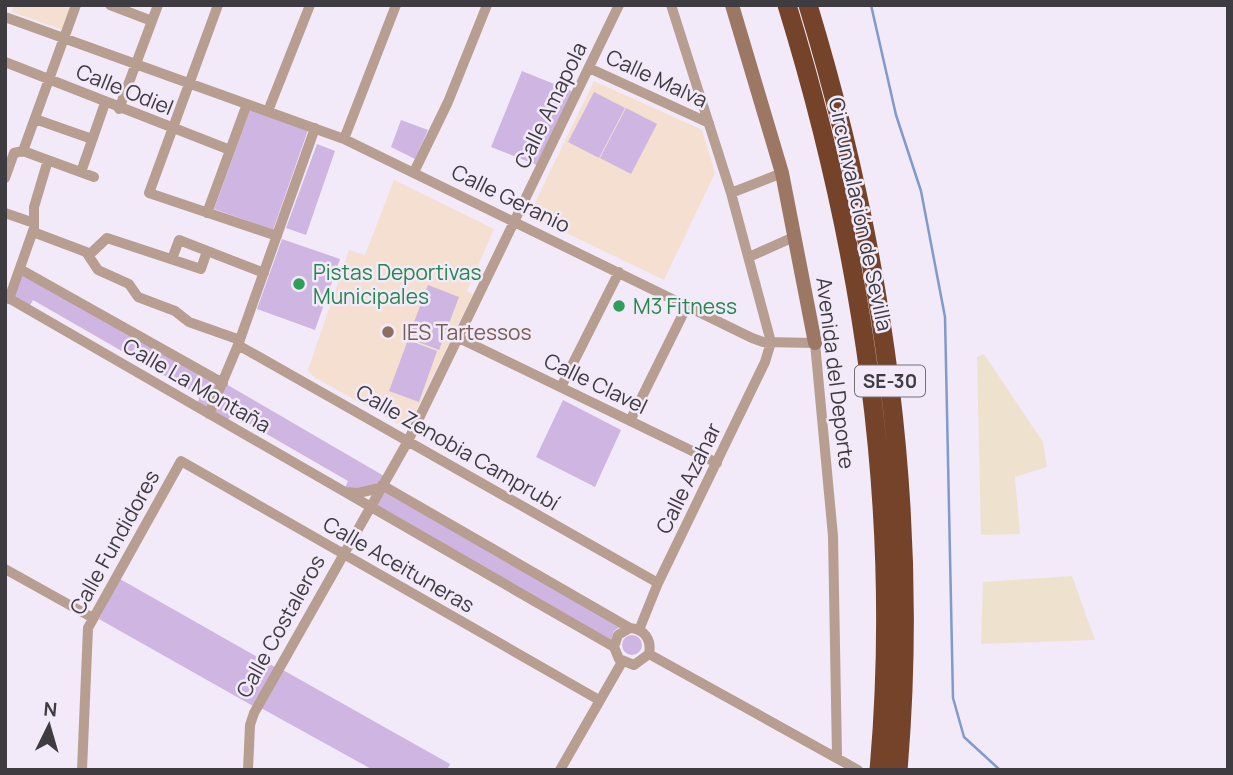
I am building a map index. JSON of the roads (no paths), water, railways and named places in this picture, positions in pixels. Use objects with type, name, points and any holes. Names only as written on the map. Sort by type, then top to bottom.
[{"type":"highway","name":"Circunvalación de Sevilla","points":[[787,5],[824,130],[870,379],[884,544],[885,634],[880,762]]},
{"type":"highway","name":"Circunvalación de Sevilla","points":[[808,5],[845,140],[861,214],[891,389],[902,513],[904,575],[899,767]]},
{"type":"street","points":[[23,151],[76,5]]},
{"type":"street","points":[[110,5],[152,21]]},
{"type":"street","points":[[120,109],[158,5]]},
{"type":"street","points":[[218,5],[149,193],[277,236]]},
{"type":"street","points":[[268,111],[310,5]]},
{"type":"street","points":[[344,139],[396,5]]},
{"type":"street","points":[[414,172],[440,120],[487,5]]},
{"type":"street","name":"Calle Amapola","points":[[459,338],[619,5]]},
{"type":"street","points":[[671,5],[750,257],[771,342]]},
{"type":"street","name":"Avenida del Deporte","points":[[732,5],[782,173],[815,343],[832,536],[837,756]]},
{"type":"street","name":"Calle Geranio","points":[[5,17],[344,139],[752,338],[771,342],[815,343]]},
{"type":"street","name":"Calle Odiel","points":[[5,62],[120,109],[230,149]]},
{"type":"street","name":"Calle Malva","points":[[589,68],[709,122]]},
{"type":"street","points":[[81,172],[105,103]]},
{"type":"street","points":[[207,213],[247,104]]},
{"type":"street","points":[[35,119],[92,139]]},
{"type":"street","points":[[209,414],[239,342],[315,128]]},
{"type":"street","points":[[5,178],[14,153],[23,151],[94,177]]},
{"type":"street","points":[[7,298],[34,228],[34,207],[48,160]]},
{"type":"street","points":[[731,193],[782,173]]},
{"type":"street","name":"Calle Zenobia Camprubí","points":[[5,213],[89,255],[98,270],[129,284],[138,297],[176,311],[190,322],[239,342],[658,583]]},
{"type":"street","points":[[750,257],[796,236]]},
{"type":"street","points":[[89,255],[107,238],[201,269],[207,251]]},
{"type":"street","points":[[172,259],[179,240],[264,273]]},
{"type":"street","name":"Calle La Montaña","points":[[20,269],[223,383]]},
{"type":"street","points":[[561,387],[619,272]]},
{"type":"street","name":"Calle La Montaña","points":[[7,298],[614,647]]},
{"type":"street","points":[[630,421],[687,306]]},
{"type":"street","name":"Calle Clavel","points":[[459,338],[717,463]]},
{"type":"street","name":"Calle Costaleros","points":[[248,770],[250,725],[254,713],[408,441],[459,338]]},
{"type":"street","name":"Calle Azahar","points":[[635,629],[765,362],[771,342]]},
{"type":"street","name":"Calle Aceituneras","points":[[181,461],[599,700]]},
{"type":"street","name":"Calle Fundidores","points":[[82,770],[87,637],[93,618],[181,461]]},
{"type":"street","points":[[342,492],[358,493],[381,486],[635,629],[647,637],[649,653]]},
{"type":"street","points":[[5,569],[93,618]]},
{"type":"street","points":[[622,662],[614,647],[618,635],[635,629]]},
{"type":"street","points":[[649,653],[858,770]]},
{"type":"street","points":[[622,662],[634,664],[649,653]]},
{"type":"street","points":[[559,770],[622,662]]},
{"type":"waterway","points":[[871,5],[896,115],[921,191],[945,317],[953,698],[964,737],[1000,770]]},
{"type":"place","name":"Pistas Deportivas Municipales","points":[[299,284]]},
{"type":"place","name":"M3 Fitness","points":[[619,306]]},
{"type":"place","name":"IES Tartessos","points":[[388,332]]}]
